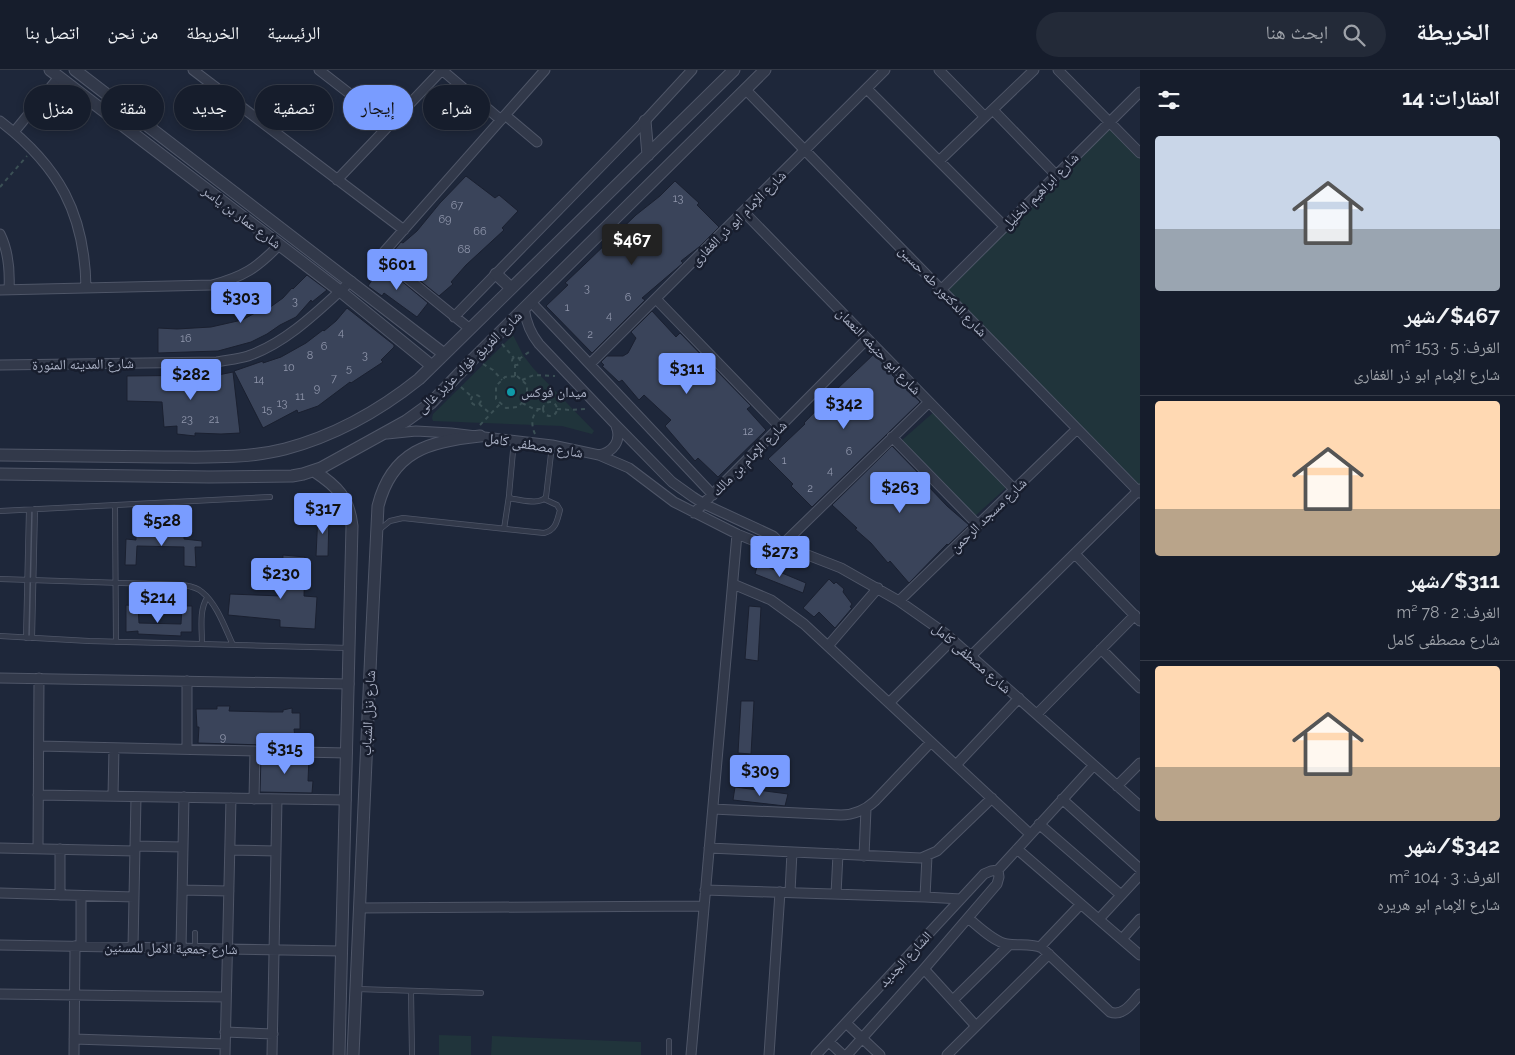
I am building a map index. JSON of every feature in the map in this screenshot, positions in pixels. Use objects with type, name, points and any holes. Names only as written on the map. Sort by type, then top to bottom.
[{"type":"street","name":"شارع عمار بن ياسر","points":[[75,70],[444,354]]},
{"type":"street","points":[[193,70],[404,230]]},
{"type":"street","points":[[319,70],[343,89]]},
{"type":"street","points":[[413,98],[436,72],[442,70],[537,142]]},
{"type":"street","points":[[470,329],[385,260],[384,255],[386,250],[545,70]]},
{"type":"street","points":[[454,317],[645,121],[692,70]]},
{"type":"street","name":"شارع الفريق فؤاد عزيز غالى","points":[[0,455],[210,457],[248,455],[302,444],[357,421],[390,401],[432,366],[734,70]]},
{"type":"street","name":"شارع الفريق فؤاد عزيز غالى","points":[[0,474],[209,478],[292,476],[314,471],[418,412],[453,380],[472,359],[765,70]]},
{"type":"street","name":"شارع الإمام ابو ذر الغفارى","points":[[590,364],[885,70]]},
{"type":"street","points":[[939,70],[986,117]]},
{"type":"street","points":[[939,161],[1034,70]]},
{"type":"street","points":[[1058,70],[1140,153]]},
{"type":"street","name":"شارع عمار بن ياسر","points":[[54,73],[340,291],[432,366]]},
{"type":"street","points":[[14,132],[54,73]]},
{"type":"street","name":"شارع الدكتور طه حسين","points":[[745,89],[1139,491]]},
{"type":"street","points":[[867,89],[1004,226]]},
{"type":"street","name":"شارع ابراهيم الخليل","points":[[941,290],[1140,92]]},
{"type":"street","points":[[993,110],[1056,175]]},
{"type":"street","points":[[0,121],[33,149],[64,190],[74,214],[83,247],[86,264],[86,288]]},
{"type":"street","points":[[645,121],[648,154]]},
{"type":"street","points":[[337,180],[385,130]]},
{"type":"street","name":"شارع ابو حنيفه النعمان","points":[[744,212],[1014,489]]},
{"type":"street","points":[[0,234],[10,274],[4,290],[212,285],[231,280],[249,272],[279,245]]},
{"type":"street","points":[[496,274],[511,288]]},
{"type":"street","name":"شارع المدينه المنورة","points":[[0,365],[217,362],[247,356],[275,343],[300,326],[351,282]]},
{"type":"street","points":[[656,299],[780,427]]},
{"type":"street","points":[[527,305],[590,364],[713,495]]},
{"type":"street","name":"شارع مصطفى كامل","points":[[527,305],[527,324],[539,344],[672,482],[704,504],[773,536],[782,545],[834,566],[878,588],[931,623],[1019,698],[1140,806]]},
{"type":"street","name":"شارع الإمام بن مالك","points":[[694,513],[867,339]]},
{"type":"street","points":[[782,545],[929,402]]},
{"type":"street","points":[[599,455],[606,454],[616,444],[618,431],[615,424]]},
{"type":"street","name":"شارع مسجد الرحمن","points":[[899,601],[1077,429]]},
{"type":"street","name":"شارع مصطفى كامل","points":[[381,434],[416,431],[451,433],[552,444],[599,455],[628,468],[665,496],[694,513],[767,546],[782,545]]},
{"type":"street","name":"شارع نزل الشباب","points":[[353,1055],[378,506],[390,477],[411,454],[433,444],[474,436]]},
{"type":"street","points":[[892,437],[978,525]]},
{"type":"street","points":[[142,476],[149,468],[146,456]]},
{"type":"street","points":[[209,478],[204,467],[207,459],[210,457]]},
{"type":"street","name":"شارع نزل الشباب","points":[[314,471],[335,486],[342,495],[348,505],[352,526],[339,1055]]},
{"type":"street","points":[[971,656],[1139,491]]},
{"type":"street","points":[[691,1055],[737,534]]},
{"type":"street","points":[[1037,714],[1101,649],[1138,618],[1074,554]]},
{"type":"street","points":[[733,584],[758,594],[782,607],[804,624],[1030,834]]},
{"type":"street","points":[[828,646],[878,588]]},
{"type":"street","points":[[889,703],[952,640]]},
{"type":"street","points":[[350,648],[371,648]]},
{"type":"street","points":[[1101,649],[1140,688]]},
{"type":"street","name":"شارع نزل الشباب","points":[[0,678],[349,684]]},
{"type":"street","points":[[38,849],[39,678]]},
{"type":"street","points":[[187,681],[187,749]]},
{"type":"street","points":[[956,765],[1019,698]]},
{"type":"street","points":[[713,809],[854,814],[875,801],[931,742]]},
{"type":"street","points":[[39,746],[347,752]]},
{"type":"street","points":[[113,796],[114,748]]},
{"type":"street","points":[[254,799],[255,751]]},
{"type":"street","points":[[1117,786],[1140,763]]},
{"type":"street","name":"الشارع الجديد","points":[[816,1055],[984,874],[998,870],[1094,765]]},
{"type":"street","points":[[38,795],[346,800]]},
{"type":"street","points":[[132,947],[136,797]]},
{"type":"street","points":[[181,948],[184,798]]},
{"type":"street","points":[[224,1055],[231,798]]},
{"type":"street","points":[[709,848],[915,858],[927,856],[942,847],[992,798]]},
{"type":"street","points":[[272,1055],[277,799]]},
{"type":"street","points":[[1062,799],[1140,869]]},
{"type":"street","points":[[864,856],[866,808]]},
{"type":"street","points":[[1040,824],[1121,895]]},
{"type":"street","points":[[0,848],[183,847]]},
{"type":"street","points":[[60,849],[60,895]]},
{"type":"street","points":[[1017,849],[1140,955]]},
{"type":"street","points":[[230,850],[276,851]]},
{"type":"street","points":[[790,892],[792,852]]},
{"type":"street","points":[[836,894],[838,854]]},
{"type":"street","points":[[925,897],[927,856]]},
{"type":"street","name":"الشارع الجديد","points":[[847,1055],[997,884],[998,870]]},
{"type":"street","points":[[1099,919],[1140,875]]},
{"type":"street","points":[[182,890],[229,891]]},
{"type":"street","points":[[705,890],[961,899]]},
{"type":"street","points":[[769,1055],[780,892]]},
{"type":"street","points":[[0,893],[134,897]]},
{"type":"street","points":[[74,1055],[75,995],[81,896]]},
{"type":"street","points":[[1040,947],[1081,904]]},
{"type":"street","points":[[359,908],[704,906]]},
{"type":"street","points":[[968,918],[997,941],[1009,945],[1035,945],[1040,947],[1110,1012],[1122,1012],[1140,994]]},
{"type":"street","points":[[1122,939],[1140,919]]},
{"type":"street","name":"شارع جمعية الامل للمسنين","points":[[0,945],[342,952]]},
{"type":"street","points":[[953,1000],[1009,945]]},
{"type":"street","points":[[947,1055],[1049,954]]},
{"type":"street","points":[[924,969],[976,1026]]},
{"type":"street","points":[[0,994],[226,997]]},
{"type":"street","points":[[846,1023],[880,1055]]},
{"type":"street","points":[[225,1032],[273,1034]]},
{"type":"street","points":[[74,1039],[225,1044]]},
{"type":"street","points":[[340,1042],[354,1042]]},
{"type":"street","points":[[829,1042],[843,1055]]},
{"type":"lane","points":[[504,529],[514,440]]},
{"type":"lane","points":[[544,499],[546,497],[552,444]]},
{"type":"lane","points":[[376,533],[390,521],[403,518],[544,533],[552,530],[557,523],[560,508],[557,505],[544,499],[539,501],[511,498],[509,496]]},
{"type":"lane","points":[[0,511],[270,497]]},
{"type":"lane","points":[[116,506],[116,642]]},
{"type":"lane","points":[[32,638],[35,509]]},
{"type":"lane","points":[[26,638],[29,510]]},
{"type":"lane","points":[[0,579],[183,585],[194,588],[202,592],[215,609],[233,645]]},
{"type":"lane","points":[[202,644],[202,610],[203,603],[207,598]]},
{"type":"lane","points":[[0,636],[116,642],[350,648]]},
{"type":"lane","points":[[195,933],[195,948]]},
{"type":"lane","points":[[356,989],[482,993]]},
{"type":"lane","points":[[411,991],[412,1055]]},
{"type":"lane","points":[[669,1041],[669,1055]]},
{"type":"path","points":[[0,187],[33,149]]},
{"type":"path","points":[[495,337],[514,358],[519,359]]},
{"type":"path","points":[[515,365],[520,362],[519,359],[539,344]]},
{"type":"path","points":[[514,358],[512,361],[515,365],[515,376]]},
{"type":"path","points":[[472,359],[493,370],[502,380]]},
{"type":"path","points":[[522,380],[540,374],[571,378]]},
{"type":"path","points":[[517,376],[527,385],[527,397],[518,407],[506,408],[496,399],[496,386],[502,380],[505,377],[517,376]]},
{"type":"path","points":[[453,380],[472,397],[479,396],[481,400],[479,404]]},
{"type":"path","points":[[472,397],[472,404],[475,406],[479,404]]},
{"type":"path","points":[[543,409],[546,403],[552,402],[557,409]]},
{"type":"path","points":[[474,436],[490,414],[501,403]]},
{"type":"path","points":[[522,403],[530,408],[543,409]]},
{"type":"path","points":[[479,404],[490,414]]},
{"type":"path","points":[[557,409],[577,410],[599,407]]},
{"type":"path","points":[[538,443],[532,422],[539,409]]},
{"type":"path","points":[[543,409],[546,414],[551,416],[557,409]]},
{"type":"shaded area","points":[[1110,122],[1140,153],[1140,489],[941,290]]},
{"type":"shaded area","points":[[513,335],[523,355],[533,368],[594,431],[592,434],[562,426],[433,421],[433,414]]},
{"type":"shaded area","points":[[935,411],[1008,486],[974,517],[901,441]]},
{"type":"shaded area","points":[[439,1035],[471,1036],[471,1055],[439,1055]]},
{"type":"shaded area","points":[[492,1036],[641,1042],[641,1055],[491,1055]]},
{"type":"building","points":[[466,176],[495,198],[499,195],[518,211],[502,228],[504,230],[466,265],[451,282],[453,284],[439,296],[391,257],[391,254],[401,242],[403,243],[417,231]]},
{"type":"building","points":[[675,181],[699,203],[697,205],[719,227],[699,247],[681,261],[683,263],[642,298],[645,300],[592,353],[546,306],[568,285],[565,283],[636,215]]},
{"type":"building","points":[[382,265],[428,303],[417,317],[384,293],[382,296],[368,286]]},
{"type":"building","points":[[307,275],[327,290],[312,302],[311,300],[296,317],[267,334],[251,342],[218,351],[158,353],[158,328],[211,327],[242,320],[268,306],[269,308],[283,298]]},
{"type":"building","points":[[347,308],[394,345],[394,347],[381,360],[383,362],[350,382],[318,406],[298,413],[297,410],[263,428],[234,371],[281,357],[324,331]]},
{"type":"building","points":[[652,311],[676,337],[680,333],[751,406],[747,409],[766,430],[718,477],[698,458],[695,461],[665,426],[671,420],[644,395],[639,400],[622,380],[619,382],[602,366],[604,365],[601,362],[607,356],[623,356],[628,353],[636,338],[631,332]]},
{"type":"building","points":[[874,354],[892,375],[920,402],[812,507],[791,486],[793,484],[768,459]]},
{"type":"building","points":[[233,372],[240,433],[195,433],[195,436],[177,434],[177,426],[164,427],[162,402],[127,401],[127,376],[218,375]]},
{"type":"building","points":[[892,446],[930,485],[928,486],[947,506],[969,525],[947,544],[909,583],[890,561],[888,563],[871,543],[855,529],[857,528],[832,505]]},
{"type":"building","points":[[318,514],[329,514],[328,556],[316,556]]},
{"type":"building","points":[[136,535],[184,535],[184,539],[202,541],[202,547],[195,547],[196,567],[184,566],[184,547],[137,546],[136,565],[125,565],[126,539],[136,540]]},
{"type":"building","points":[[283,555],[305,557],[304,596],[317,597],[315,629],[280,627],[280,620],[228,615],[230,594],[281,596]]},
{"type":"building","points":[[758,563],[806,583],[803,593],[755,574]]},
{"type":"building","points":[[829,579],[844,589],[843,592],[852,604],[850,607],[852,608],[835,628],[819,612],[814,617],[803,608]]},
{"type":"building","points":[[126,605],[138,606],[139,623],[181,624],[182,606],[192,606],[192,632],[181,632],[181,636],[138,634],[138,631],[126,632]]},
{"type":"building","points":[[749,606],[761,607],[758,661],[745,659]]},
{"type":"building","points":[[741,701],[754,701],[751,754],[738,753]]},
{"type":"building","points":[[217,706],[230,706],[229,711],[283,712],[283,710],[292,708],[292,713],[300,713],[300,729],[294,729],[296,746],[198,743],[199,727],[197,727],[196,709],[217,709]]},
{"type":"building","points":[[261,757],[309,758],[308,781],[313,781],[312,793],[260,792]]},
{"type":"building","points":[[735,787],[788,794],[785,806],[733,800]]},
{"type":"place","name":"ميدان فوكس","points":[[511,392]]}]
